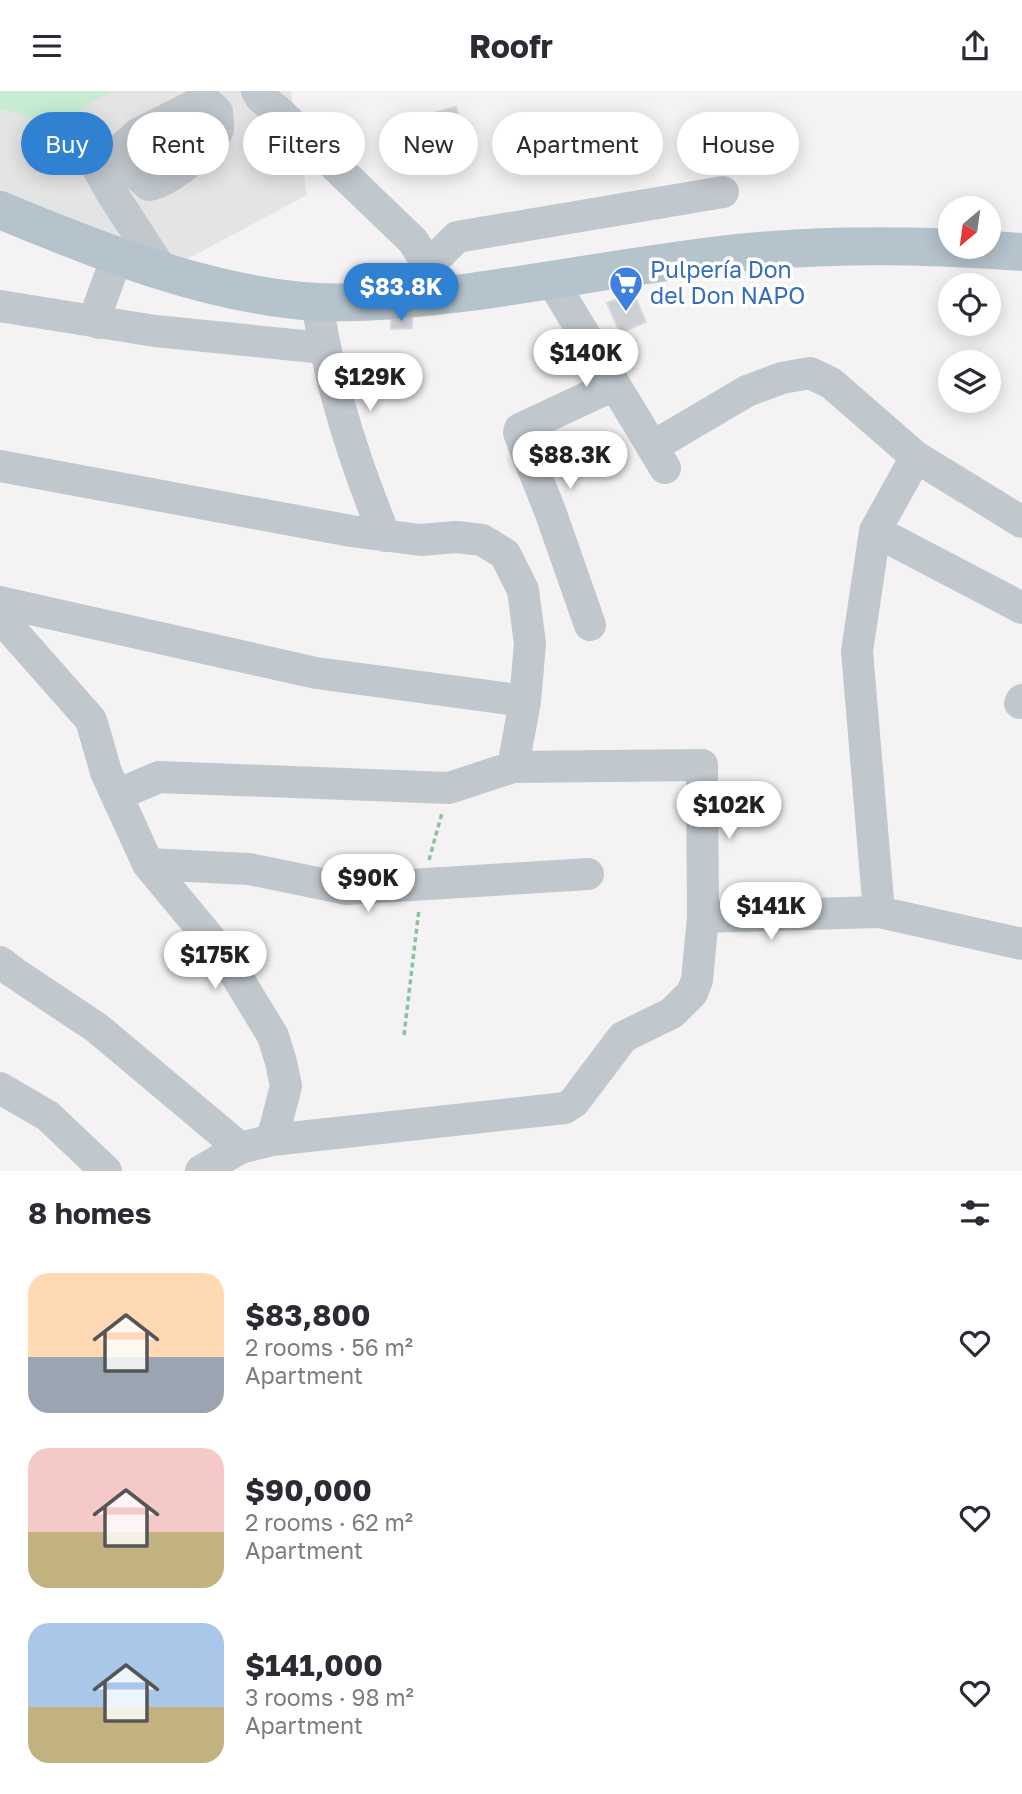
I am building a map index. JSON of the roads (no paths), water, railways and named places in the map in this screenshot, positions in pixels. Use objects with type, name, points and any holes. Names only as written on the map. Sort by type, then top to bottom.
[{"type":"main road","points":[[0,210],[163,272],[241,292],[317,302],[378,302],[438,280],[552,281],[712,256],[846,245],[1022,252]]},
{"type":"street","points":[[268,93],[277,110],[413,241],[438,280]]},
{"type":"street","points":[[111,175],[163,272]]},
{"type":"street","points":[[438,280],[457,237],[723,192]]},
{"type":"street","points":[[99,323],[99,306],[118,254]]},
{"type":"street","points":[[552,281],[659,458],[747,391],[782,378],[810,373],[831,383],[916,457],[1022,522]]},
{"type":"street","points":[[317,302],[324,348],[364,485],[385,536]]},
{"type":"street","points":[[0,306],[155,331],[324,348]]},
{"type":"street","points":[[590,625],[519,433],[520,429],[614,385]]},
{"type":"street","points":[[879,912],[857,651],[875,531],[916,457]]},
{"type":"street","points":[[0,466],[385,536],[421,540],[456,537],[482,540],[505,554],[523,590],[530,644],[525,701],[513,767]]},
{"type":"street","points":[[875,531],[1022,608]]},
{"type":"street","points":[[523,590],[567,564]]},
{"type":"street","points":[[0,602],[316,673],[525,701]]},
{"type":"street","points":[[0,617],[90,719],[106,772],[148,864],[225,957],[272,1036],[286,1086],[272,1140]]},
{"type":"street","points":[[117,795],[159,777],[449,788],[513,767],[702,765],[703,918],[697,980],[692,993],[672,1013],[622,1037],[574,1102],[565,1108],[272,1140],[240,1148],[201,1171]]},
{"type":"street","points":[[148,864],[249,869],[347,888],[588,874]]},
{"type":"street","points":[[703,918],[879,912],[1022,944]]},
{"type":"street","points":[[0,961],[97,1028],[240,1148]]},
{"type":"street","points":[[0,1089],[48,1116],[106,1171]]},
{"type":"place","name":"Pulpería Don del Don NAPO","points":[[626,313]]}]
